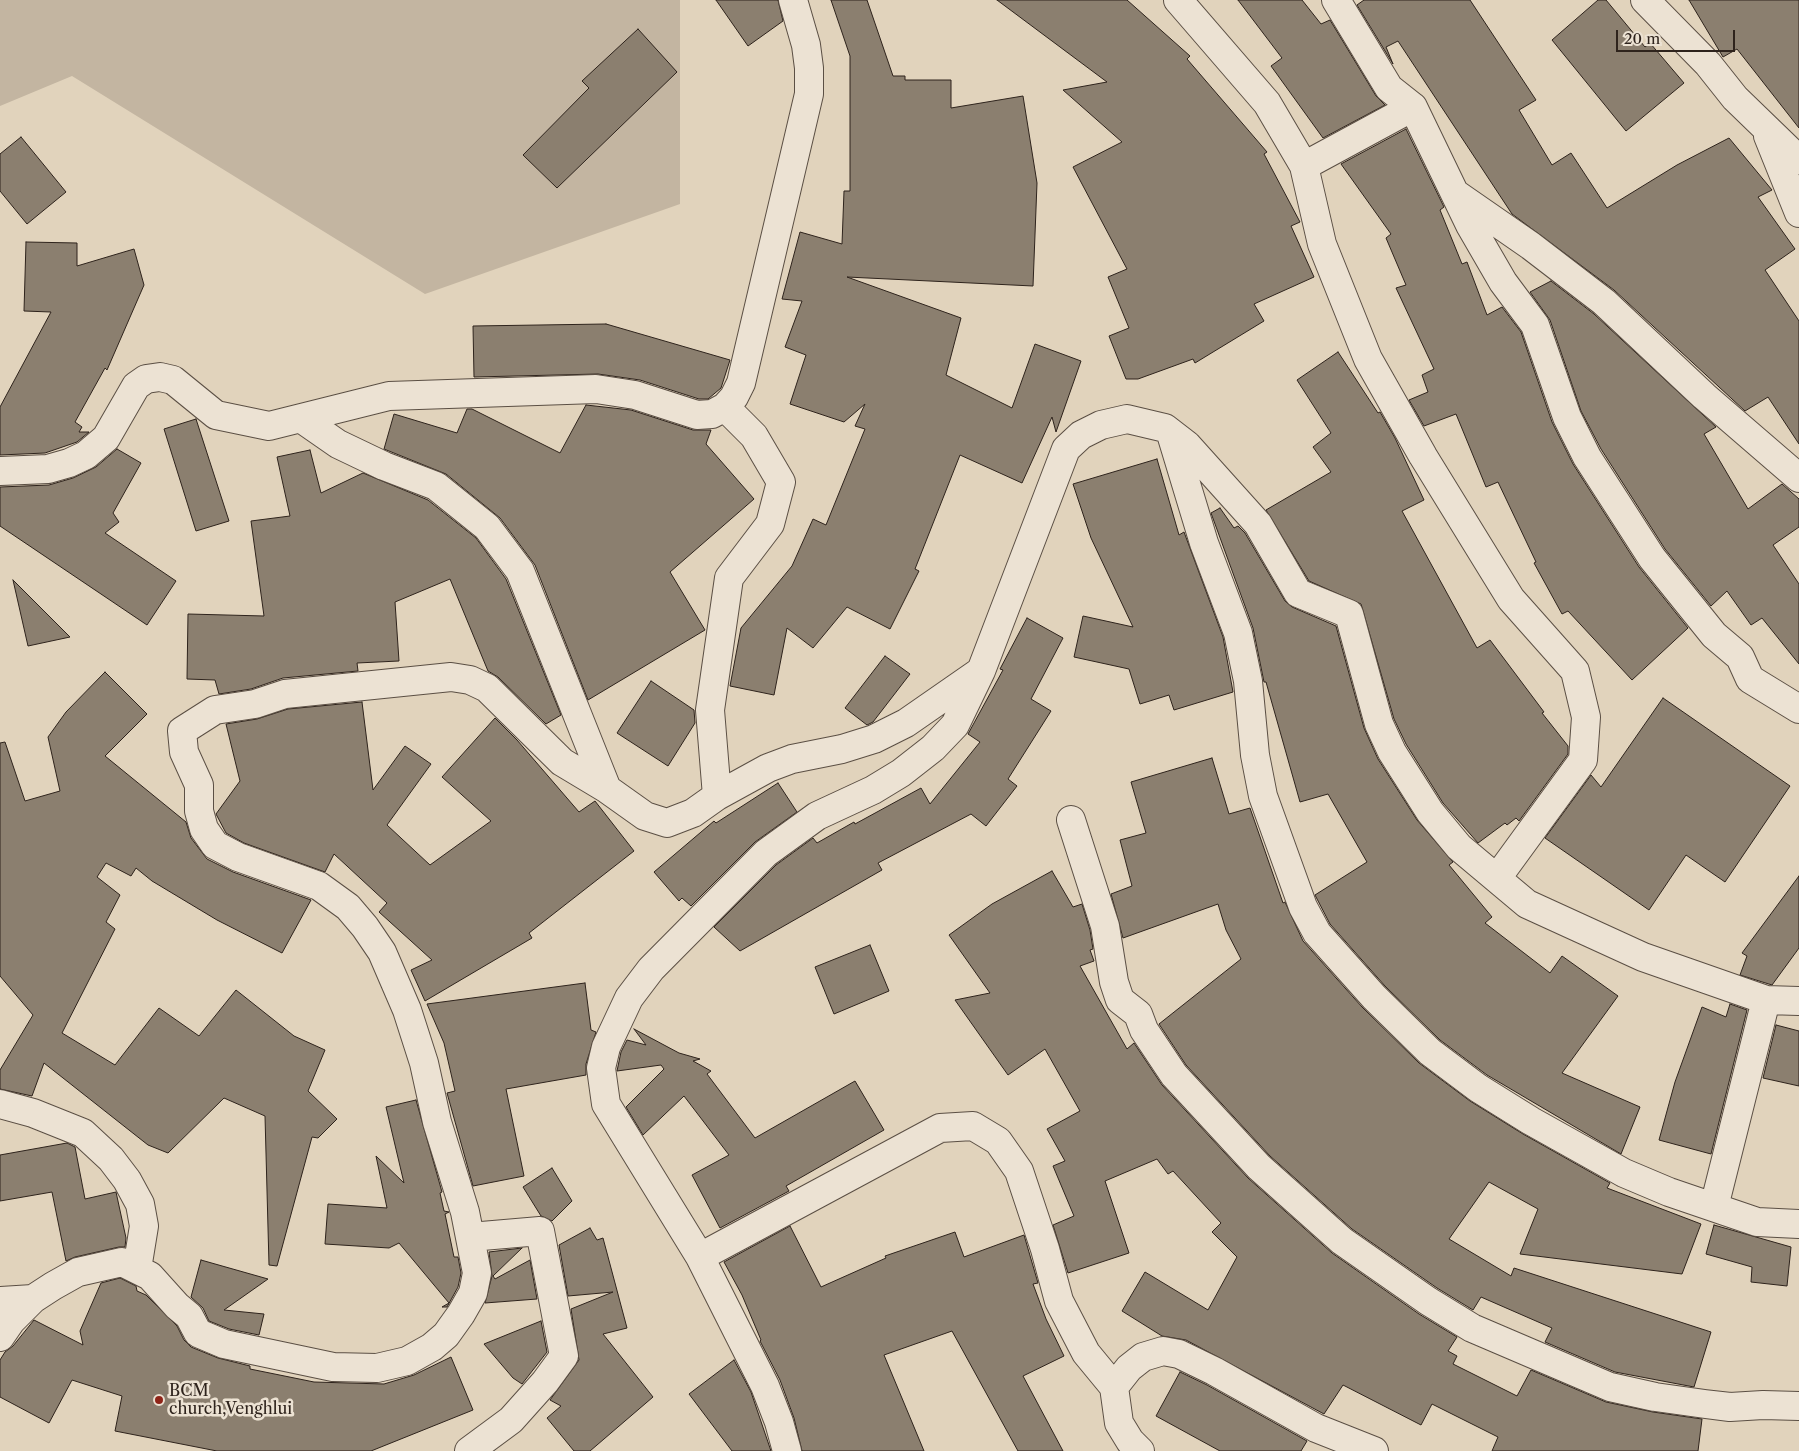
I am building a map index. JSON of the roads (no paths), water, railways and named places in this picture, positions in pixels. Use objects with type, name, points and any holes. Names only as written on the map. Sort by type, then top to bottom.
[{"type":"street","points":[[0,470],[48,469],[69,463],[86,455],[106,438],[136,386],[146,379],[160,377],[173,380],[216,416],[269,426],[389,396],[570,390],[620,391],[698,415],[712,414],[725,408],[734,397],[741,383],[809,94],[810,68],[806,45],[793,0]]},
{"type":"street","points":[[1178,0],[1267,103],[1304,166],[1322,244],[1368,359],[1423,456],[1512,599],[1575,671],[1586,717],[1583,760],[1497,878]]},
{"type":"street","points":[[1336,0],[1389,88],[1413,107],[1470,226],[1503,282],[1535,325],[1567,418],[1588,457],[1652,558],[1714,634],[1740,657],[1750,679],[1799,709]]},
{"type":"street","points":[[1645,0],[1708,64],[1735,98],[1799,160]]},
{"type":"street","points":[[1304,166],[1413,107]]},
{"type":"street","points":[[1766,130],[1799,214]]},
{"type":"street","points":[[1454,193],[1531,246],[1604,302],[1704,396],[1799,478]]},
{"type":"street","points":[[716,796],[710,710],[729,578],[770,524],[781,482],[754,436],[725,408]]},
{"type":"street","points":[[302,419],[338,444],[384,466],[436,486],[487,528],[520,570],[607,788]]},
{"type":"street","points":[[787,1451],[780,1422],[765,1386],[700,1257],[606,1104],[601,1068],[616,1023],[629,998],[651,969],[766,853],[817,816],[873,790],[901,773],[933,748],[956,725],[981,670],[1066,449],[1081,434],[1101,425],[1127,419],[1164,428],[1187,445],[1258,524],[1298,593],[1349,614],[1379,724],[1392,752],[1430,812],[1453,840],[1527,904],[1644,957],[1766,1000],[1799,1001]]},
{"type":"street","points":[[1171,434],[1204,543],[1238,633],[1248,682],[1255,755],[1263,796],[1303,907],[1317,933],[1403,1027],[1430,1052],[1478,1088],[1573,1146],[1624,1173],[1669,1192],[1757,1222],[1799,1224]]},
{"type":"street","points":[[0,1336],[33,1299],[78,1272],[122,1262],[150,1276],[177,1306],[189,1316],[198,1333],[224,1344],[333,1367],[377,1368],[407,1361],[432,1347],[446,1334],[461,1314],[473,1293],[477,1273],[465,1212],[438,1122],[424,1063],[407,1010],[382,952],[365,927],[348,907],[319,886],[238,857],[215,845],[204,829],[199,811],[199,785],[184,752],[182,731],[215,710],[255,704],[285,694],[451,677],[470,680],[487,688],[562,762],[607,788],[645,816],[667,823],[694,812],[716,796],[768,768],[792,759],[842,749],[874,739],[906,723],[981,670]]},
{"type":"street","points":[[1072,820],[1105,926],[1114,982],[1120,1000],[1138,1014],[1144,1030],[1174,1075],[1258,1168],[1342,1241],[1428,1301],[1472,1328],[1610,1387],[1655,1397],[1730,1407],[1799,1406]]},
{"type":"street","points":[[1714,1207],[1766,1000]]},
{"type":"street","points":[[0,1104],[33,1113],[83,1134],[112,1159],[127,1180],[140,1204],[144,1226],[137,1269]]},
{"type":"street","points":[[700,1257],[940,1128],[973,1126],[998,1141],[1020,1171],[1045,1249],[1059,1301],[1086,1353],[1114,1387],[1119,1423],[1130,1441],[1140,1451]]},
{"type":"street","points":[[469,1451],[511,1420],[545,1382],[564,1356],[540,1231],[470,1237]]},
{"type":"street","points":[[0,1301],[33,1299]]},
{"type":"street","points":[[1114,1387],[1129,1368],[1144,1358],[1163,1350],[1179,1354],[1316,1428],[1374,1451]]},
{"type":"place","name":"BCM church,Venghlui","points":[[159,1400]]}]
